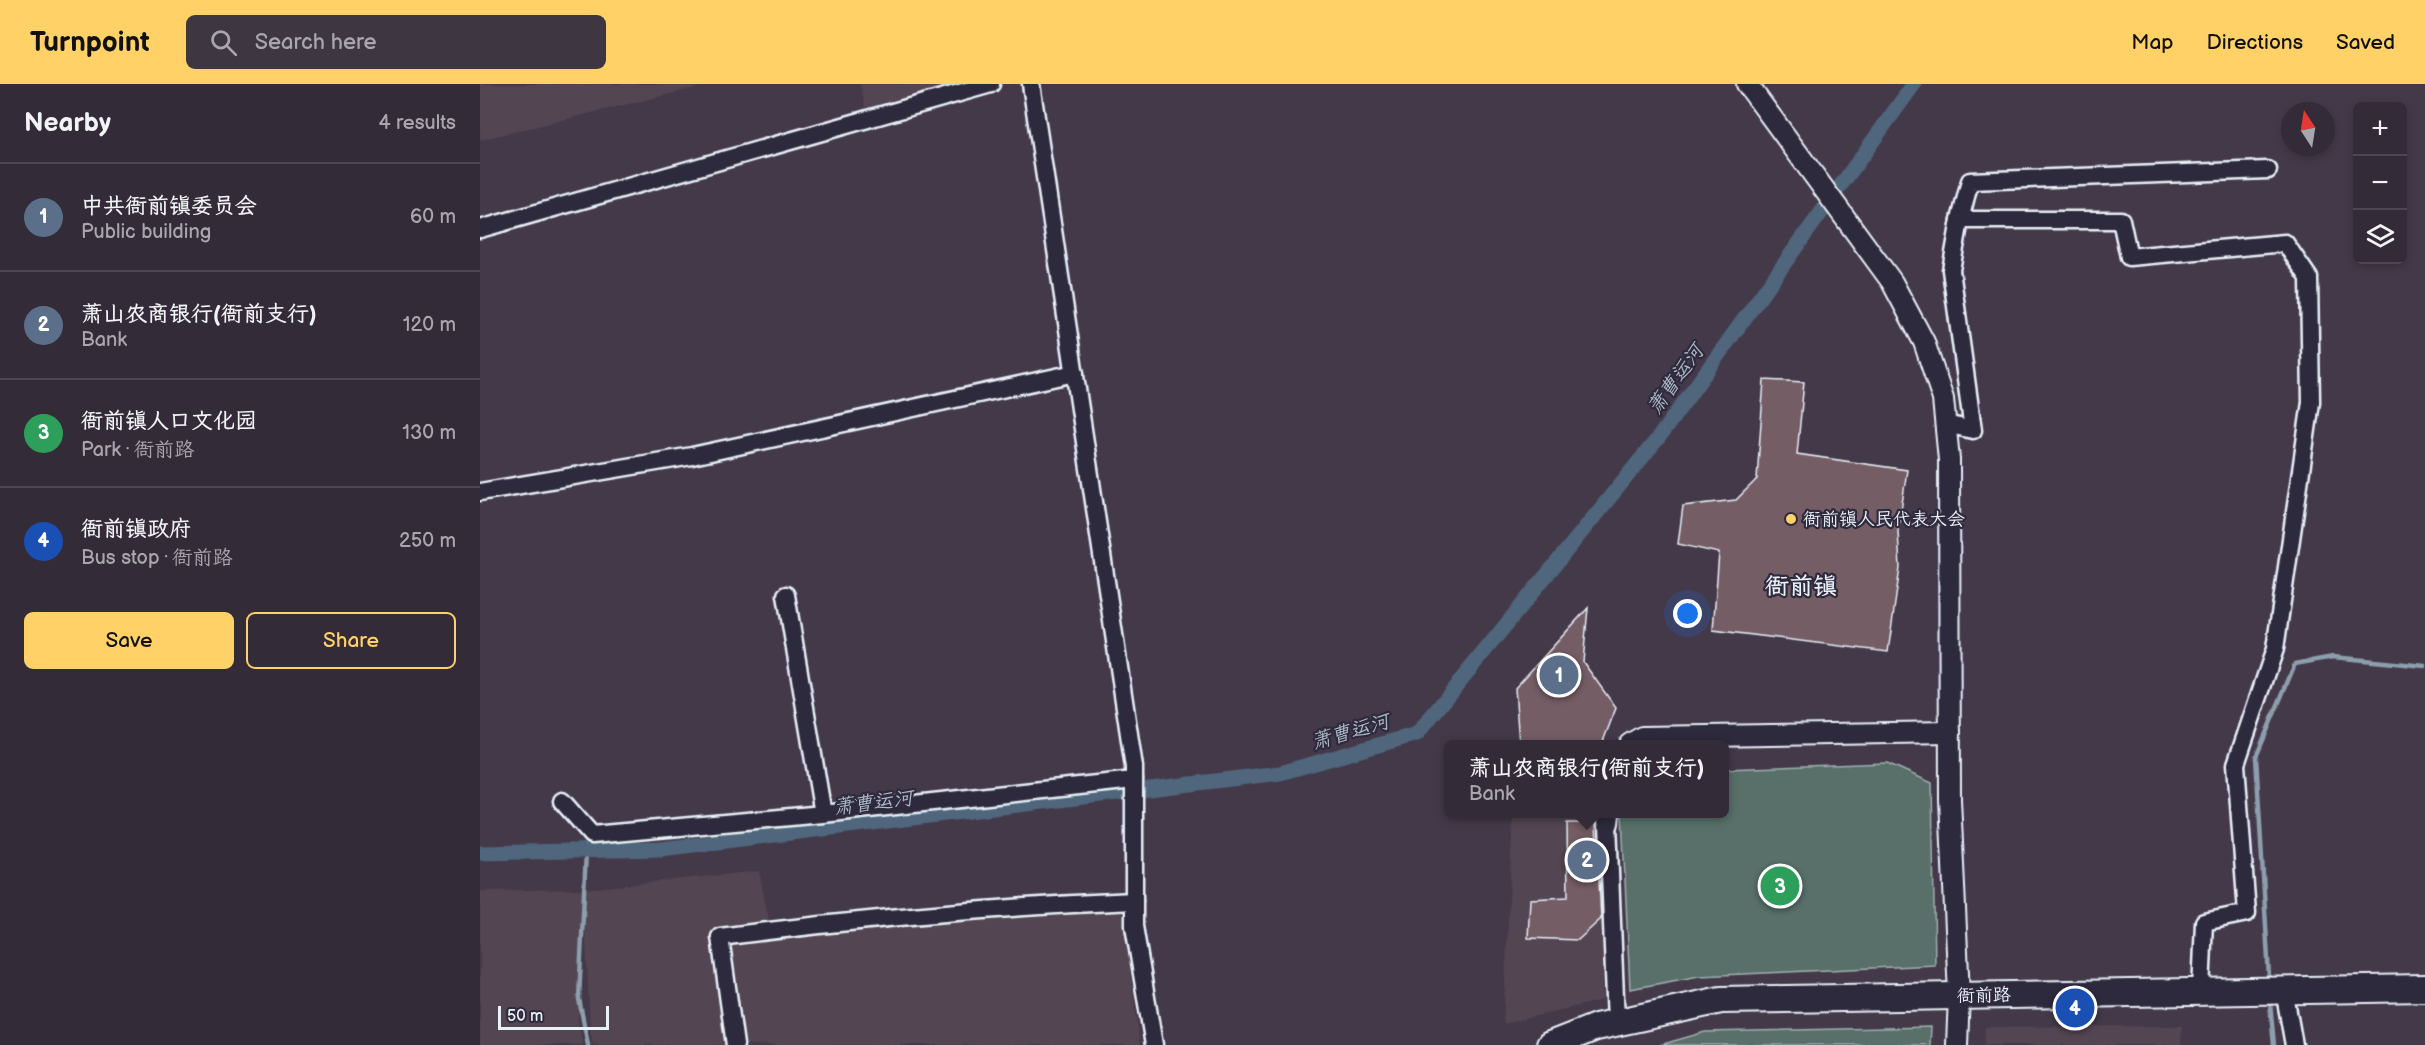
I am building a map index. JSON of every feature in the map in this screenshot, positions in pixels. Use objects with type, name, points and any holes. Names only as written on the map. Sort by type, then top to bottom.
[{"type":"main road","name":"衙前路","points":[[1550,1045],[1596,1027],[1721,1000],[2425,988]]},
{"type":"street","points":[[480,229],[991,84]]},
{"type":"street","points":[[1031,84],[1134,773],[1134,926],[1154,1045]]},
{"type":"street","points":[[1747,84],[1892,282],[1924,342],[1942,399],[1949,460],[1950,799],[1959,995],[1957,1045]]},
{"type":"street","points":[[1945,424],[1973,430],[1951,270],[1960,219],[1970,181],[2268,170]]},
{"type":"street","points":[[1960,219],[2121,220],[2128,256],[2285,243],[2309,278],[2311,402],[2275,650],[2236,764],[2247,913],[2204,922],[2201,991]]},
{"type":"street","points":[[480,492],[692,456],[1075,373]]},
{"type":"street","points":[[786,595],[823,814]]},
{"type":"street","points":[[1637,740],[1642,737],[1950,732]]},
{"type":"street","points":[[562,801],[592,835],[823,814],[1134,773]]},
{"type":"street","points":[[1608,818],[1616,1022]]},
{"type":"street","points":[[735,1045],[720,937],[833,922],[1006,906],[1134,901]]},
{"type":"street","points":[[2284,990],[2294,1045]]},
{"type":"shaded area","points":[[480,84],[712,84],[480,140]]},
{"type":"shaded area","points":[[860,84],[991,84],[868,119]]},
{"type":"shaded area","points":[[1513,818],[1601,818],[1603,1000],[1503,1024]]},
{"type":"shaded area","points":[[759,871],[771,930],[1121,902],[1140,1045],[593,1045],[590,1030],[584,899],[578,1021],[583,1045],[480,1045],[480,891],[584,889]]},
{"type":"shaded area","points":[[2182,1026],[2181,1045],[1984,1045],[1985,1027]]},
{"type":"green space","points":[[1887,763],[1932,783],[1935,965],[1699,976],[1630,989],[1622,818],[1729,818],[1729,769]]},
{"type":"green space","points":[[1931,1027],[1930,1045],[1660,1045],[1705,1032]]},
{"type":"building","name":"衙前镇人民代表大会","points":[[1764,380],[1804,382],[1797,454],[1907,470],[1898,531],[1900,568],[1888,652],[1713,630],[1719,553],[1678,544],[1683,506],[1736,500],[1757,479]]},
{"type":"building","points":[[1588,608],[1583,662],[1616,708],[1604,740],[1519,740],[1515,688]]},
{"type":"building","points":[[1567,823],[1596,823],[1601,919],[1578,940],[1528,938],[1530,899],[1568,897]]},
{"type":"waterway","name":"萧曹运河","points":[[480,853],[661,849],[1280,773],[1417,734],[1659,437],[1914,84]]},
{"type":"waterway","points":[[2269,977],[2256,757],[2295,664],[2333,657],[2425,666]]},
{"type":"waterway","points":[[586,851],[579,999],[588,1045]]},
{"type":"waterway","points":[[2270,1003],[2274,1045]]},
{"type":"place","name":"衙前镇人民代表大会","points":[[1791,519]]},
{"type":"place","name":"中共衙前镇委员会","points":[[1559,675]]},
{"type":"place","name":"萧山农商银行(衙前支行)","points":[[1587,860]]},
{"type":"place","name":"衙前镇人口文化园","points":[[1780,886]]},
{"type":"place","name":"衙前镇政府","points":[[2075,1008]]},
{"type":"district","name":"衙前镇","points":[[1801,586]]}]
